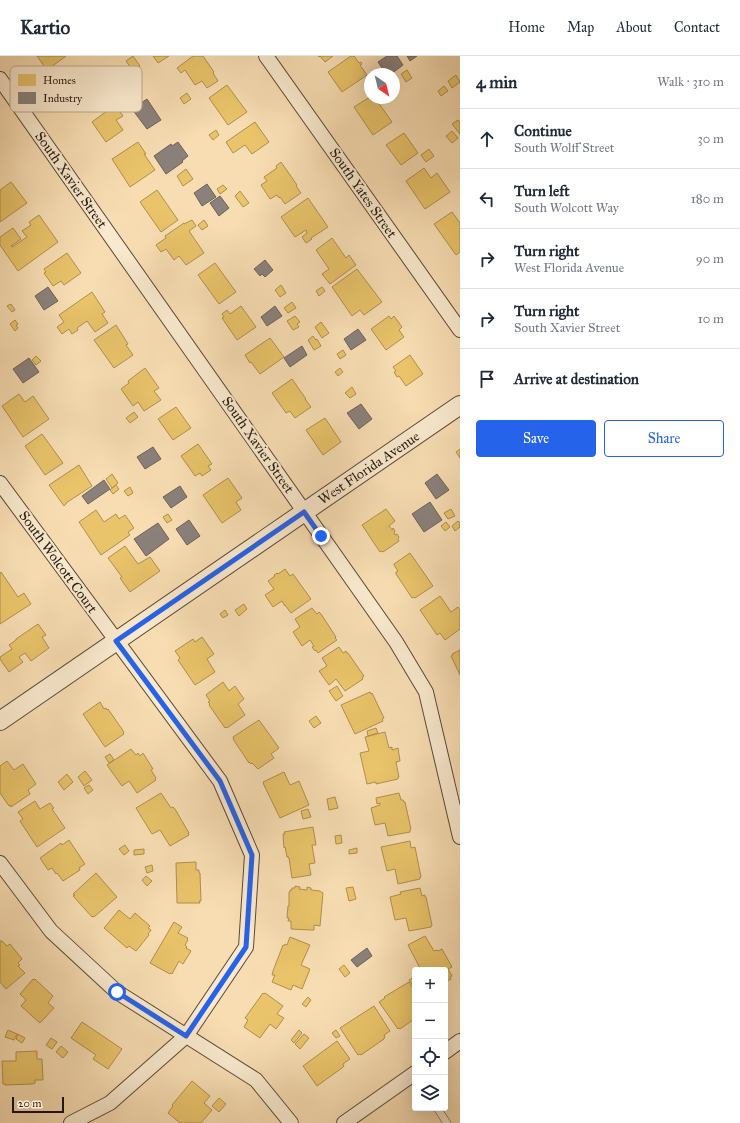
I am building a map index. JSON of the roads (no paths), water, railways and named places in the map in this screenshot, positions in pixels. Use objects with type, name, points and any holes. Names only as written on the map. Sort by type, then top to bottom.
[{"type":"street","name":"South Yates Street","points":[[266,56],[460,330]]},
{"type":"street","name":"South Xavier Street","points":[[0,79],[10,93]]},
{"type":"street","name":"South Xavier Street","points":[[23,112],[396,642],[426,692],[460,837]]},
{"type":"street","name":"West Florida Avenue","points":[[0,721],[460,405]]},
{"type":"street","name":"South Wolcott Court","points":[[0,482],[220,781],[252,855],[246,947],[186,1036],[110,1103],[72,1123]]},
{"type":"street","points":[[0,863],[51,931],[117,992],[256,1080],[291,1123]]},
{"type":"street","points":[[448,1050],[460,1041]]},
{"type":"street","points":[[344,1123],[412,1076]]},
{"type":"lane","points":[[439,1111],[447,1123]]}]
